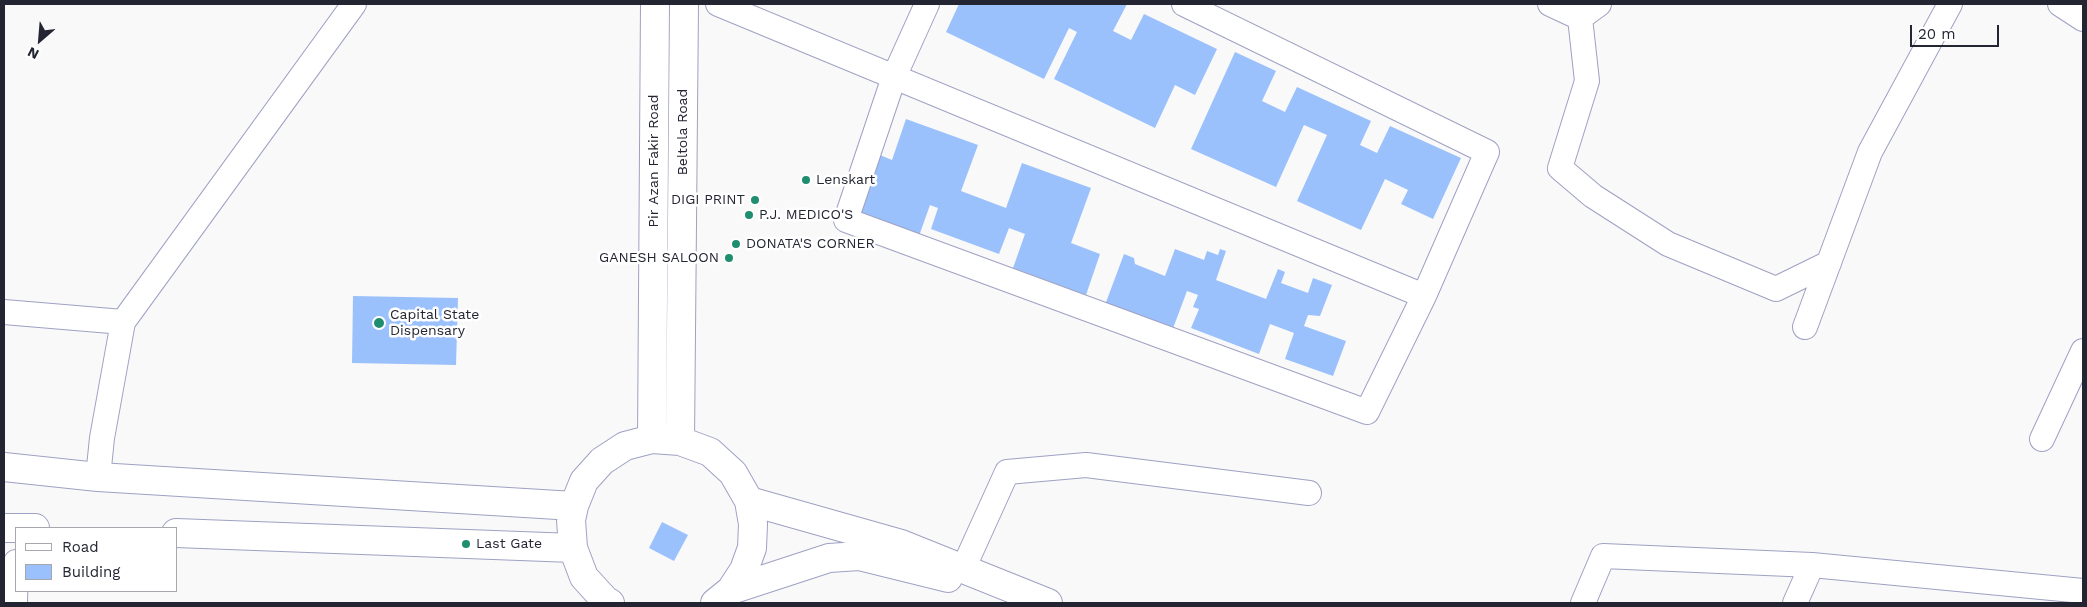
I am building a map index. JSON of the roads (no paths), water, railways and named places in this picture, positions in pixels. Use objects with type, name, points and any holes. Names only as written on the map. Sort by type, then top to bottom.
[{"type":"main road","name":"Pir Azan Fakir Road","points":[[652,439],[655,4]]},
{"type":"main road","name":"Beltola Road","points":[[680,441],[684,4]]},
{"type":"main road","points":[[610,603],[584,577],[573,548],[571,520],[574,506],[584,481],[602,461],[625,446],[652,439],[680,441],[710,452],[733,473],[748,501],[753,524],[752,548],[744,570],[723,596]]},
{"type":"main road","points":[[4,468],[98,477],[574,506]]},
{"type":"main road","points":[[748,501],[901,544],[1048,603]]},
{"type":"main road","points":[[178,533],[573,548]]},
{"type":"main road","points":[[723,596],[829,558],[859,556],[952,580],[999,603]]},
{"type":"street","points":[[98,477],[102,438],[123,322],[354,4]]},
{"type":"street","points":[[718,4],[1424,296]]},
{"type":"street","points":[[927,4],[894,77],[846,220],[1367,412],[1424,296],[1487,152],[1184,4]]},
{"type":"street","points":[[1550,4],[1580,18]]},
{"type":"street","points":[[1580,18],[1599,4]]},
{"type":"street","points":[[1805,326],[1870,152],[1950,4]]},
{"type":"street","points":[[2060,4],[2083,19]]},
{"type":"street","points":[[1580,18],[1587,81],[1560,168],[1593,196],[1668,244],[1776,289],[1828,263]]},
{"type":"street","points":[[4,312],[123,322]]},
{"type":"street","points":[[2042,439],[2083,351]]},
{"type":"street","points":[[963,569],[1007,472],[1086,465],[1309,493]]},
{"type":"street","points":[[1583,603],[1603,556],[1812,565],[2083,591]]},
{"type":"street","points":[[1795,603],[1812,565]]},
{"type":"place","name":"Lenskart","points":[[806,180]]},
{"type":"place","name":"DIGI PRINT","points":[[755,200]]},
{"type":"place","name":"P.J. MEDICO'S","points":[[749,215]]},
{"type":"place","name":"DONATA'S CORNER","points":[[736,244]]},
{"type":"place","name":"GANESH SALOON","points":[[729,258]]},
{"type":"place","name":"Capital State Dispensary","points":[[379,323]]},
{"type":"place","name":"Last Gate","points":[[466,544]]}]
